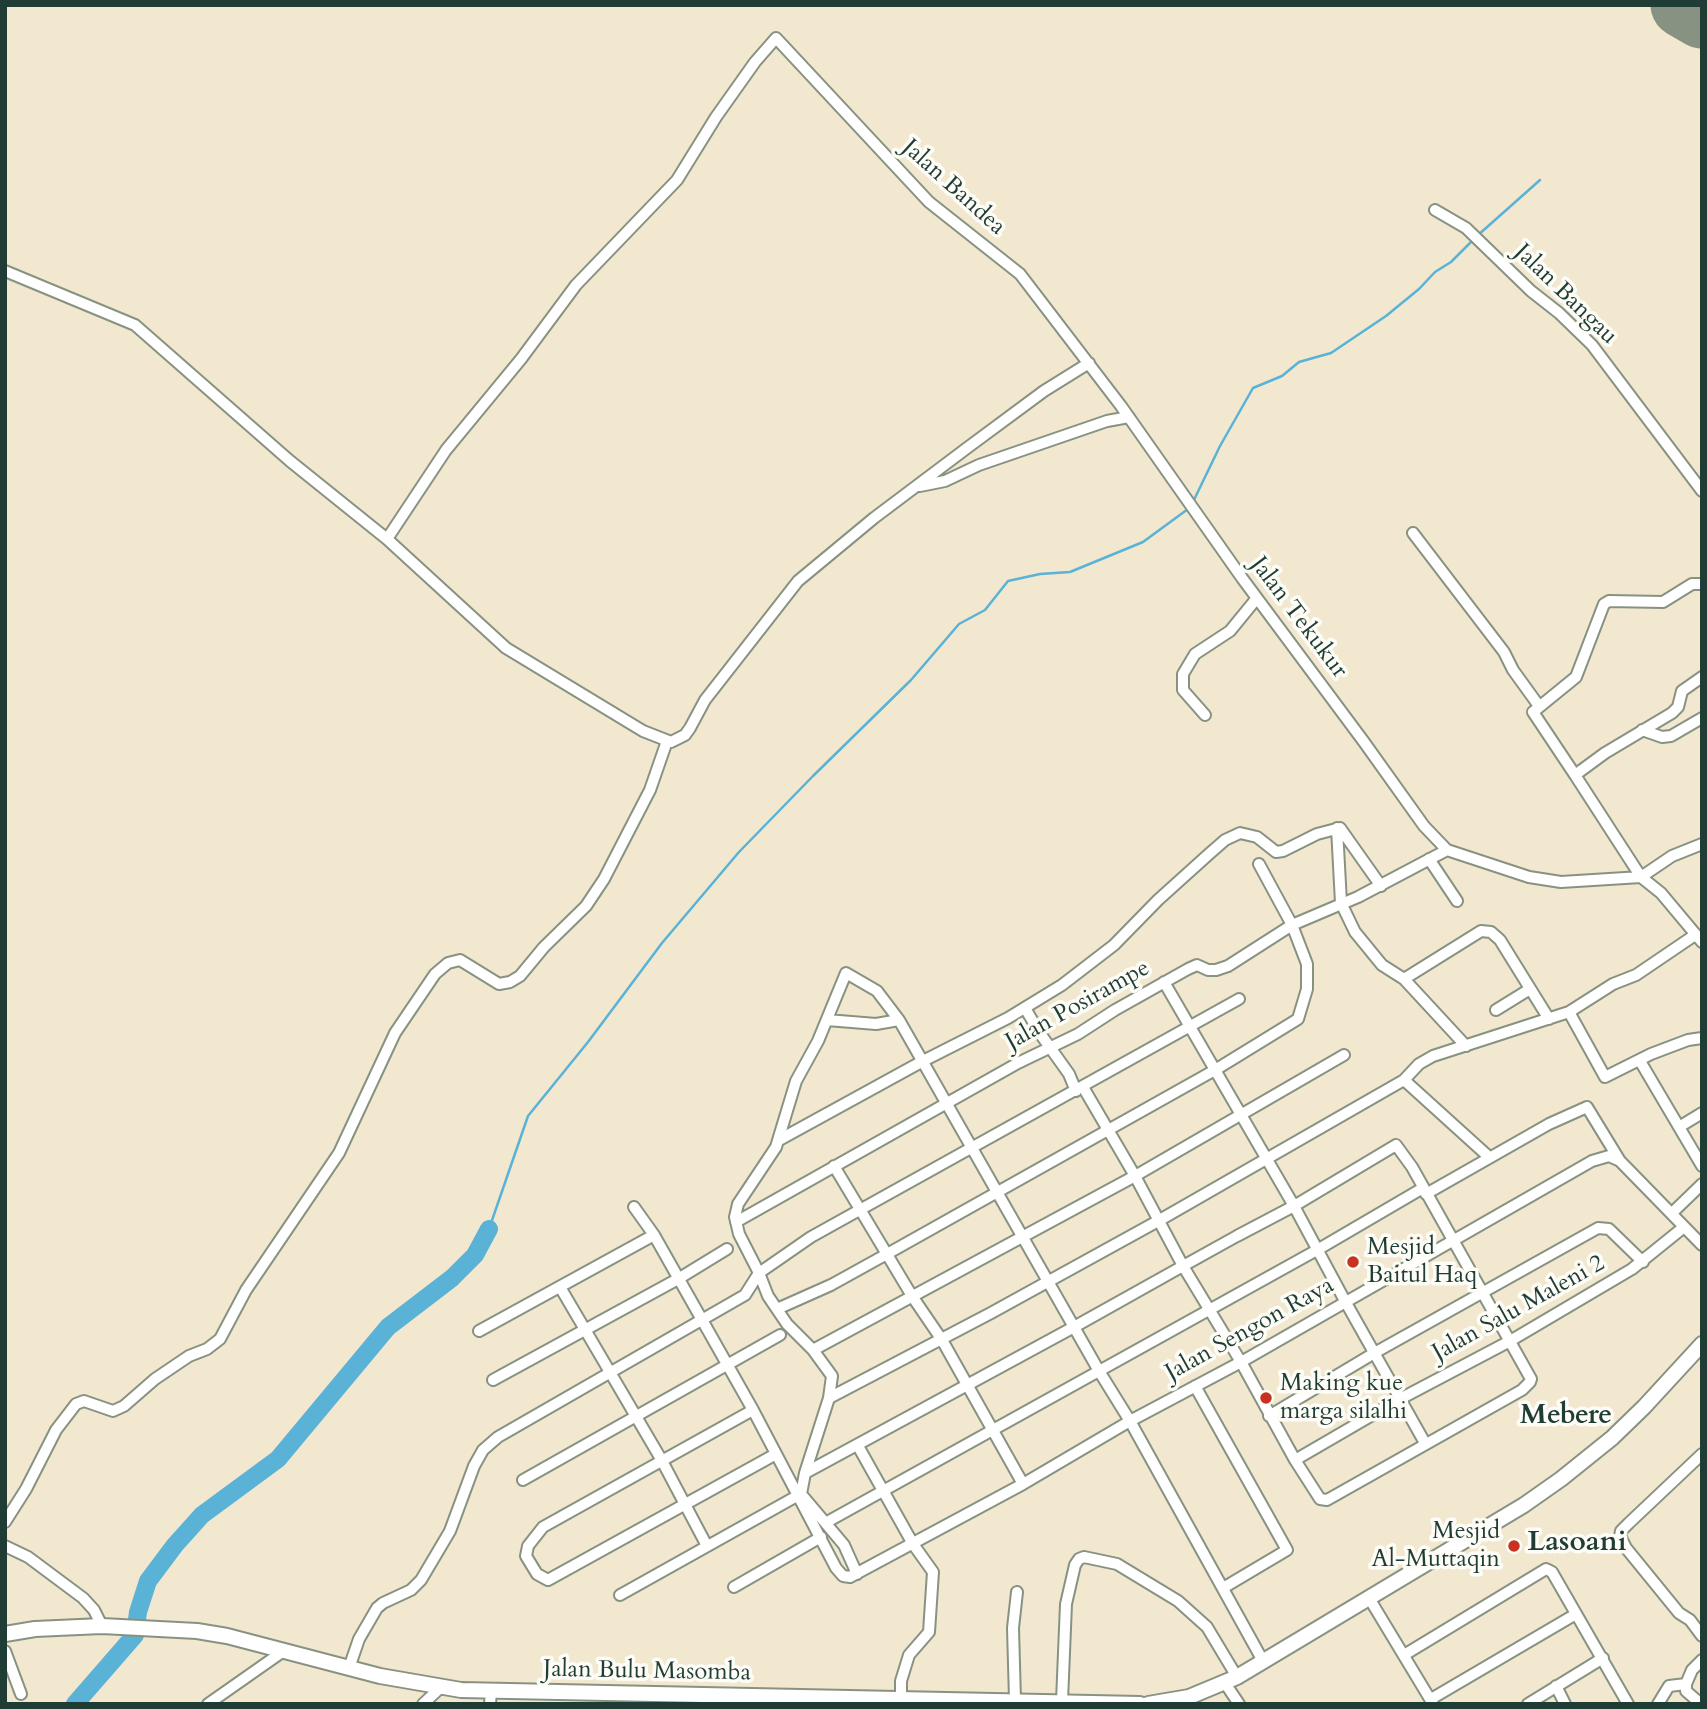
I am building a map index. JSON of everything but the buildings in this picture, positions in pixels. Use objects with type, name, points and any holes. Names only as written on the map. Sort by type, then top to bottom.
[{"type":"street","name":"Jalan Bandea","points":[[387,539],[446,450],[521,359],[576,285],[677,180],[716,117],[775,38],[929,202],[1020,274],[1121,406]]},
{"type":"street","name":"Jalan Bangau","points":[[1435,210],[1465,228],[1592,345],[1702,491]]},
{"type":"street","points":[[5,271],[135,325],[271,444],[387,539],[506,648],[643,731],[667,741],[677,740],[690,728],[705,700],[798,580],[916,486],[1044,391],[1089,363]]},
{"type":"street","name":"Jalan Tekukur","points":[[1121,406],[1424,826],[1447,850]]},
{"type":"street","points":[[916,486],[945,481],[979,465],[1107,421],[1129,417]]},
{"type":"street","points":[[1413,533],[1504,652],[1513,670],[1539,706]]},
{"type":"street","points":[[829,1398],[942,1340],[1266,1160],[1404,1080],[1419,1064],[1433,1056],[1569,1012],[1613,984],[1636,975],[1698,938],[1661,893],[1641,877],[1533,712],[1576,677],[1604,604],[1609,601],[1663,602],[1692,584],[1702,584]]},
{"type":"street","points":[[1205,715],[1185,693],[1183,674],[1195,654],[1230,631],[1257,598]]},
{"type":"street","points":[[1574,775],[1676,710],[1682,691],[1702,677]]},
{"type":"street","points":[[1642,730],[1662,737],[1671,736],[1702,718]]},
{"type":"street","points":[[5,1522],[26,1489],[56,1430],[76,1404],[84,1401],[113,1411],[124,1406],[189,1356],[207,1349],[220,1339],[247,1290],[339,1153],[394,1033],[435,974],[448,963],[460,960],[499,984],[520,976],[544,947],[586,905],[604,879],[650,790],[667,741]]},
{"type":"street","points":[[1337,828],[1341,903],[1355,932],[1382,965],[1404,979],[1466,1046]]},
{"type":"street","points":[[779,1140],[1025,1008],[1086,968],[1216,848],[1240,833],[1257,837],[1276,852],[1337,828],[1343,830],[1381,886]]},
{"type":"street","points":[[1447,850],[1530,877],[1561,882],[1641,877],[1672,856],[1702,844]]},
{"type":"street","name":"Jalan Posirampe","points":[[736,1222],[1025,1060],[1052,1049],[1194,965],[1209,970],[1228,966],[1292,925],[1381,886],[1447,850]]},
{"type":"street","points":[[1429,859],[1457,901]]},
{"type":"street","points":[[777,1309],[831,1285],[887,1254],[1215,1070],[1297,1018],[1307,989],[1304,953],[1259,864]]},
{"type":"street","points":[[1404,979],[1457,945],[1487,930],[1500,940],[1549,1019]]},
{"type":"street","points":[[634,1207],[654,1235],[728,1365],[839,1573],[843,1576],[857,1574],[844,1545],[827,1522],[800,1494],[829,1398],[832,1376],[813,1350],[787,1324],[768,1296],[746,1251],[736,1222],[738,1204],[769,1161],[779,1140],[796,1081],[827,1020],[846,973],[852,974],[877,991],[899,1020],[973,1147],[1263,1661]]},
{"type":"street","points":[[1164,982],[1294,1206],[1425,1443]]},
{"type":"street","points":[[1496,1010],[1530,989]]},
{"type":"street","points":[[349,1668],[359,1639],[377,1608],[411,1590],[421,1580],[450,1531],[474,1466],[483,1450],[498,1437],[745,1295],[759,1273],[811,1237],[1239,999]]},
{"type":"street","points":[[805,1473],[858,1446],[1183,1266],[1294,1206],[1396,1145],[1402,1150],[1531,1378],[1528,1385],[1327,1500],[1320,1499],[1269,1416],[1241,1362],[1183,1266],[1108,1130],[1025,1008]]},
{"type":"street","points":[[1569,1012],[1605,1077],[1673,1046],[1702,1038]]},
{"type":"street","points":[[827,1020],[876,1024],[899,1020]]},
{"type":"street","points":[[813,1350],[1135,1176],[1345,1055]]},
{"type":"street","points":[[1640,1061],[1702,1166]]},
{"type":"street","points":[[1404,1080],[1489,1157]]},
{"type":"street","points":[[827,1522],[1425,1191],[1549,1124],[1588,1107],[1620,1161],[1702,1245]]},
{"type":"street","points":[[1679,1127],[1702,1113]]},
{"type":"street","name":"Jalan Sengon Raya","points":[[857,1574],[1023,1484],[1129,1421],[1241,1362],[1592,1161],[1609,1156],[1620,1161]]},
{"type":"street","points":[[834,1166],[912,1296],[942,1340],[1023,1484]]},
{"type":"street","points":[[1672,1213],[1702,1184]]},
{"type":"street","points":[[1269,1416],[1376,1352],[1603,1227],[1609,1229],[1643,1262]]},
{"type":"street","name":"Jalan Salu Maleni 2","points":[[1295,1460],[1510,1341],[1643,1262],[1685,1227]]},
{"type":"street","points":[[479,1331],[654,1235]]},
{"type":"street","points":[[493,1380],[678,1279],[727,1249]]},
{"type":"street","points":[[560,1287],[661,1459],[707,1546]]},
{"type":"street","points":[[523,1480],[780,1335]]},
{"type":"street","points":[[1148,1704],[1189,1697],[1231,1680],[1524,1505],[1601,1447],[1644,1407],[1702,1344]]},
{"type":"street","points":[[1195,1387],[1287,1550],[1223,1588]]},
{"type":"street","points":[[753,1410],[543,1527],[528,1546],[526,1556],[537,1574],[548,1580],[776,1454]]},
{"type":"street","points":[[858,1446],[913,1544],[933,1572],[929,1632],[909,1655],[901,1681],[901,1698]]},
{"type":"street","points":[[1702,1454],[1629,1523],[1620,1536],[1626,1548],[1679,1613],[1690,1620],[1702,1636]]},
{"type":"street","points":[[620,1595],[797,1496]]},
{"type":"street","points":[[734,1587],[821,1537]]},
{"type":"street","points":[[5,1546],[29,1557],[83,1598],[94,1609],[102,1626]]},
{"type":"street","points":[[1062,1701],[1066,1604],[1075,1565],[1084,1557],[1117,1564],[1154,1584],[1207,1627],[1239,1704]]},
{"type":"street","points":[[1404,1655],[1543,1569],[1552,1572],[1628,1704]]},
{"type":"street","points":[[1015,1700],[1013,1628],[1017,1592]]},
{"type":"street","points":[[1369,1598],[1432,1702],[1576,1614]]},
{"type":"street","name":"Jalan Bulu Masomba","points":[[5,1634],[35,1629],[118,1626],[227,1636],[349,1668],[490,1698],[854,1701],[901,1698],[963,1702],[1015,1700],[1138,1704]]},
{"type":"street","points":[[208,1704],[285,1650]]},
{"type":"street","points":[[5,1651],[22,1694]]},
{"type":"street","points":[[1528,1704],[1603,1658]]},
{"type":"street","points":[[1701,1704],[1686,1691],[1686,1684],[1692,1670],[1702,1660]]},
{"type":"street","points":[[1658,1704],[1669,1686],[1686,1684]]},
{"type":"street","points":[[1556,1686],[1565,1704]]},
{"type":"street","points":[[423,1704],[440,1688]]},
{"type":"waterway","points":[[1477,236],[1540,180]]},
{"type":"waterway","points":[[1192,504],[1220,446],[1253,388],[1282,376],[1299,362],[1331,353],[1386,316],[1473,240]]},
{"type":"waterway","points":[[489,1229],[528,1116],[588,1042],[662,943],[739,852],[911,680],[959,624],[985,610],[1008,581],[1040,574],[1070,572],[1143,542],[1188,509]]},
{"type":"waterway","points":[[75,1704],[135,1635],[138,1612],[148,1581],[175,1545],[202,1515],[278,1459],[388,1327],[452,1278],[475,1255],[489,1229]]},
{"type":"runway","points":[[1683,5],[1702,16]]},
{"type":"place","name":"Mesjid Baitul Haq","points":[[1353,1262]]},
{"type":"place","name":"Making kue marga silalhi","points":[[1266,1398]]},
{"type":"place","name":"Mesjid Al-Muttaqin","points":[[1514,1546]]},
{"type":"district","name":"Mebere","points":[[1566,1417]]},
{"type":"district","name":"Lasoani","points":[[1577,1544]]}]
